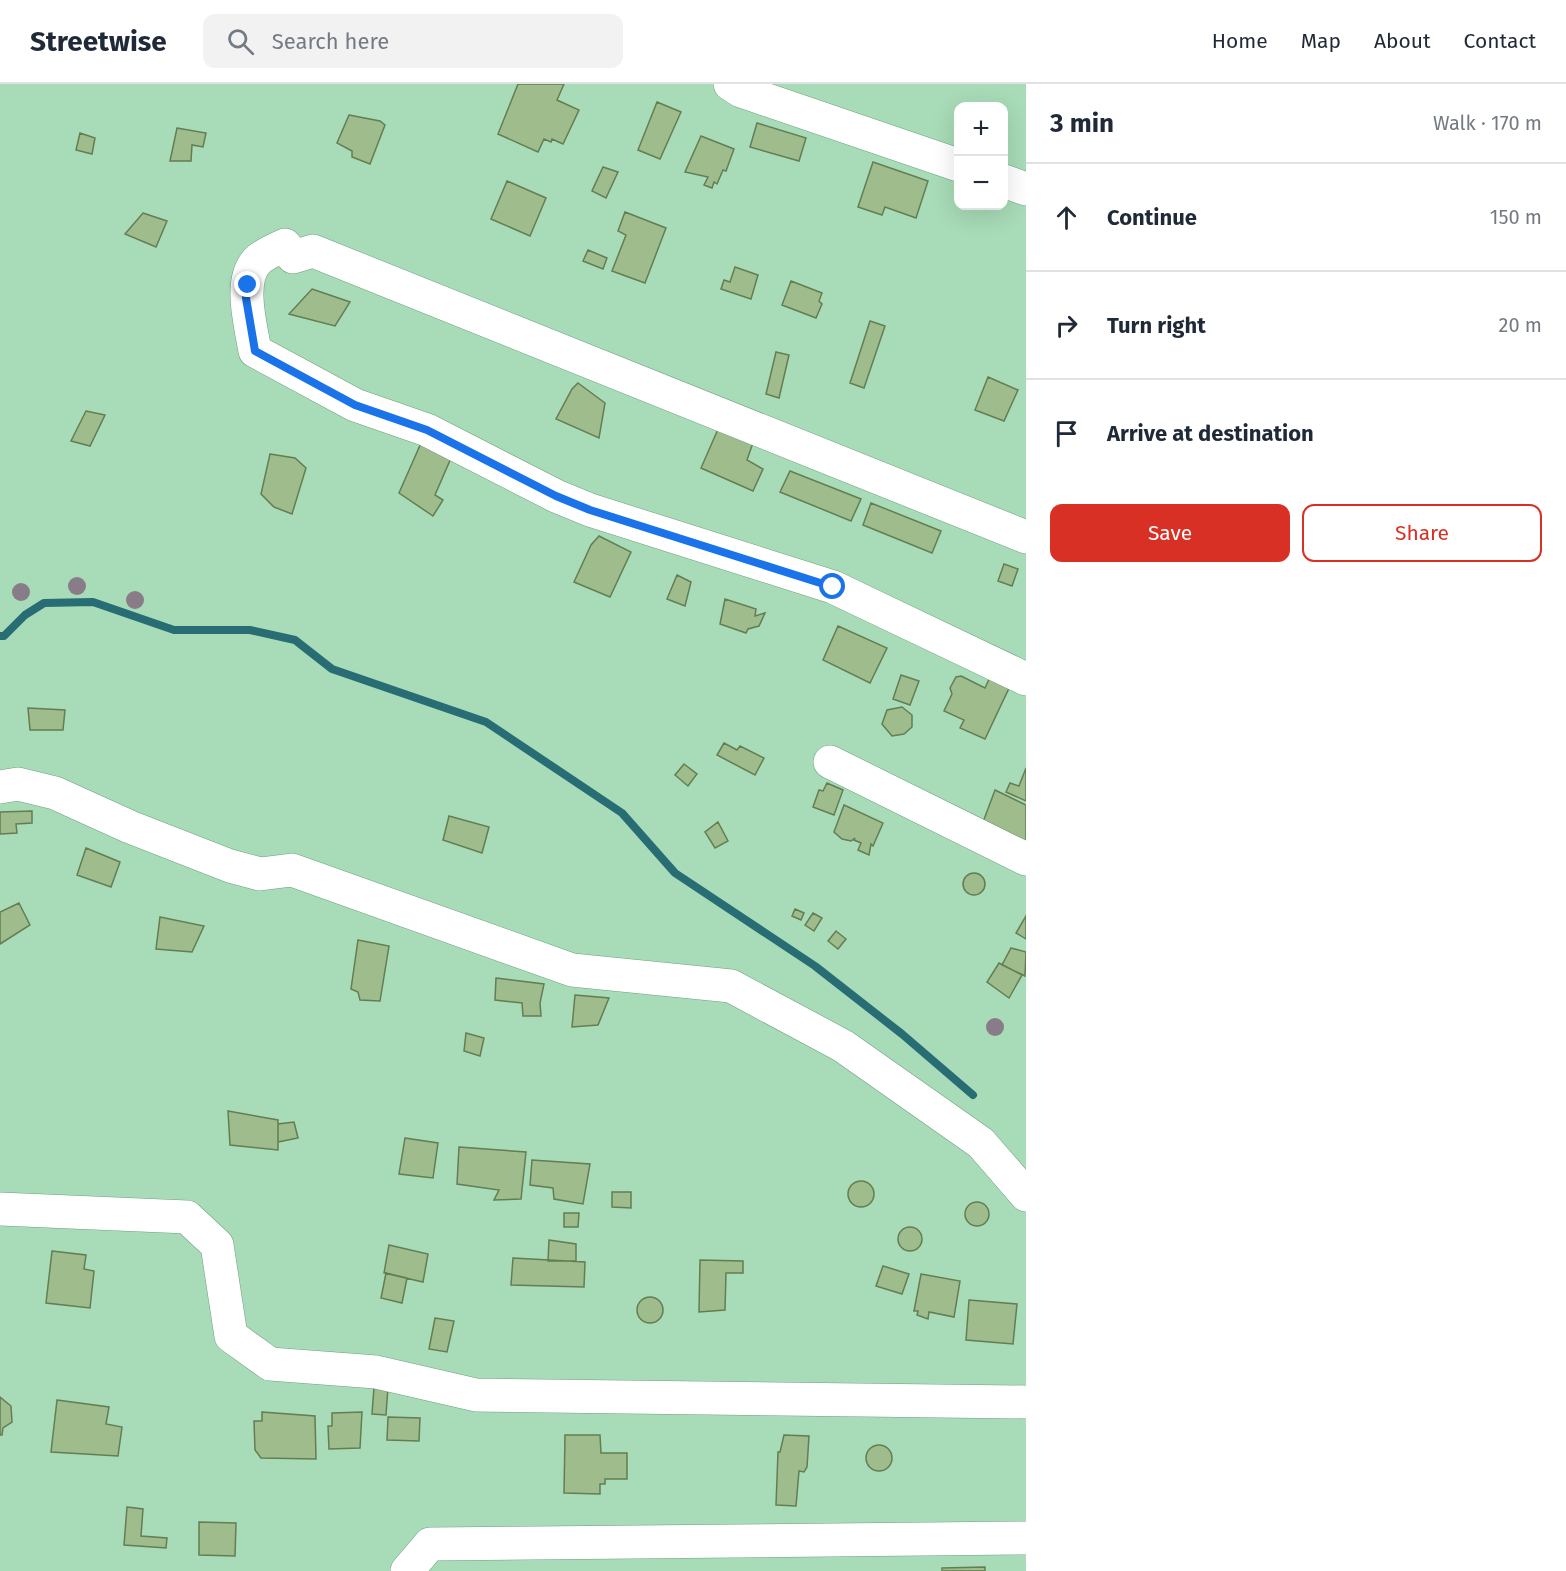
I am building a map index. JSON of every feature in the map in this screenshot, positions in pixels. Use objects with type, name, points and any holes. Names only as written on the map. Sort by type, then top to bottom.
[{"type":"street","points":[[730,84],[741,92],[954,164]]},
{"type":"street","points":[[1008,182],[1026,189]]},
{"type":"street","points":[[1026,537],[313,252],[293,257],[285,245],[258,260],[253,267],[246,298],[255,351],[355,405],[427,430],[556,496],[590,510],[833,587],[1026,679]]},
{"type":"street","points":[[830,762],[1026,859]]},
{"type":"street","points":[[0,787],[18,784],[55,793],[230,866],[260,874],[292,870],[572,970],[731,986],[843,1046],[953,1123],[981,1143],[1026,1195]]},
{"type":"street","points":[[0,1209],[187,1217],[217,1245],[231,1336],[270,1364],[376,1372],[476,1395],[1026,1402]]},
{"type":"street","points":[[407,1571],[430,1544],[1026,1538]]},
{"type":"building","points":[[518,84],[564,84],[557,100],[579,110],[563,144],[552,139],[551,142],[544,139],[538,152],[498,134]]},
{"type":"building","points":[[657,102],[681,112],[660,159],[638,150]]},
{"type":"building","points":[[349,115],[380,121],[385,125],[370,164],[352,157],[352,151],[337,143]]},
{"type":"building","points":[[757,123],[806,138],[799,161],[750,147]]},
{"type":"building","points":[[177,128],[206,133],[203,147],[192,145],[191,161],[170,161]]},
{"type":"building","points":[[80,133],[95,138],[92,154],[76,150]]},
{"type":"building","points":[[701,136],[734,149],[726,171],[723,170],[717,184],[714,182],[712,188],[704,185],[708,177],[685,172]]},
{"type":"building","points":[[873,162],[928,181],[916,218],[885,207],[882,215],[858,207]]},
{"type":"building","points":[[603,167],[618,172],[606,198],[592,191]]},
{"type":"building","points":[[507,181],[546,198],[530,236],[491,219]]},
{"type":"building","points":[[625,212],[666,228],[645,283],[612,271],[626,235],[618,231]]},
{"type":"building","points":[[143,213],[167,221],[156,247],[125,234]]},
{"type":"building","points":[[588,250],[607,258],[603,269],[583,261]]},
{"type":"building","points":[[735,267],[758,275],[751,299],[721,289],[724,280],[730,282]]},
{"type":"building","points":[[791,281],[822,293],[819,301],[822,304],[816,318],[782,305]]},
{"type":"building","points":[[312,289],[350,302],[335,326],[289,314]]},
{"type":"building","points":[[870,321],[885,326],[864,388],[850,383]]},
{"type":"building","points":[[776,352],[789,355],[779,398],[766,394]]},
{"type":"building","points":[[988,377],[1018,390],[1004,421],[975,410]]},
{"type":"building","points":[[578,383],[605,403],[599,438],[556,419],[572,389]]},
{"type":"building","points":[[86,411],[105,415],[90,446],[71,441]]},
{"type":"building","points":[[719,427],[754,440],[747,460],[763,469],[753,491],[701,468]]},
{"type":"building","points":[[421,443],[451,458],[435,495],[443,500],[433,516],[399,493]]},
{"type":"building","points":[[270,454],[295,458],[306,468],[292,514],[274,507],[261,494]]},
{"type":"building","points":[[790,471],[861,499],[851,521],[780,492]]},
{"type":"building","points":[[871,503],[941,531],[932,553],[863,525]]},
{"type":"building","points":[[599,536],[631,552],[610,597],[574,582],[591,545]]},
{"type":"building","points":[[1004,564],[1018,569],[1012,586],[998,581]]},
{"type":"building","points":[[677,575],[691,582],[685,606],[667,599]]},
{"type":"building","points":[[725,599],[756,609],[755,616],[765,613],[759,626],[748,629],[746,633],[720,624]]},
{"type":"building","points":[[838,626],[887,648],[870,683],[823,660]]},
{"type":"building","points":[[901,675],[919,681],[910,705],[893,699]]},
{"type":"building","points":[[961,676],[985,688],[990,677],[1010,686],[985,739],[960,728],[964,720],[944,711],[952,694],[950,688],[956,677]]},
{"type":"building","points":[[902,707],[912,715],[912,727],[904,734],[892,736],[882,724],[887,710]]},
{"type":"building","points":[[28,708],[65,710],[63,730],[30,730]]},
{"type":"building","points":[[724,743],[737,750],[740,746],[764,758],[755,775],[717,755]]},
{"type":"building","points":[[684,764],[697,774],[688,786],[675,775]]},
{"type":"building","points":[[1026,768],[1026,801],[1006,792],[1010,783],[1019,786]]},
{"type":"building","points":[[827,783],[843,790],[834,815],[813,807],[819,790],[823,791]]},
{"type":"building","points":[[995,790],[1026,805],[1026,841],[983,822]]},
{"type":"building","points":[[844,805],[883,823],[873,846],[871,844],[869,855],[858,850],[861,843],[854,840],[855,838],[851,841],[842,839],[834,832]]},
{"type":"building","points":[[32,811],[32,823],[16,824],[17,833],[0,834],[0,812]]},
{"type":"building","points":[[449,816],[489,827],[482,853],[443,840]]},
{"type":"building","points":[[718,822],[728,841],[715,848],[705,832]]},
{"type":"building","points":[[86,848],[120,862],[111,887],[77,875]]},
{"type":"building","points":[[970,873],[978,873],[985,880],[985,888],[978,895],[970,895],[963,888],[963,880]]},
{"type":"building","points":[[19,903],[30,925],[0,944],[0,912]]},
{"type":"building","points":[[795,909],[804,913],[801,920],[792,916]]},
{"type":"building","points":[[813,913],[822,918],[814,931],[805,925]]},
{"type":"building","points":[[1026,916],[1026,939],[1016,933]]},
{"type":"building","points":[[160,917],[204,926],[192,952],[156,949]]},
{"type":"building","points":[[836,931],[846,939],[838,949],[828,941]]},
{"type":"building","points":[[358,940],[389,946],[380,1001],[360,1000],[358,992],[351,989]]},
{"type":"building","points":[[1011,948],[1026,952],[1025,976],[1002,965]]},
{"type":"building","points":[[999,963],[1022,975],[1009,998],[987,982]]},
{"type":"building","points":[[496,978],[544,984],[540,1003],[541,1016],[523,1016],[522,1003],[495,1000]]},
{"type":"building","points":[[575,995],[609,998],[598,1025],[572,1027]]},
{"type":"building","points":[[466,1033],[484,1038],[480,1056],[464,1051]]},
{"type":"building","points":[[228,1111],[278,1120],[278,1150],[230,1145]]},
{"type":"building","points":[[294,1122],[298,1138],[278,1142],[278,1124]]},
{"type":"building","points":[[405,1138],[438,1143],[433,1178],[399,1174]]},
{"type":"building","points":[[459,1147],[526,1152],[521,1199],[494,1200],[499,1190],[457,1184]]},
{"type":"building","points":[[532,1160],[590,1164],[583,1204],[554,1199],[553,1188],[530,1185]]},
{"type":"building","points":[[861,1181],[870,1185],[874,1194],[870,1203],[861,1207],[852,1203],[848,1194],[852,1185]]},
{"type":"building","points":[[612,1192],[631,1192],[631,1208],[612,1207]]},
{"type":"building","points":[[977,1202],[985,1206],[989,1214],[985,1222],[977,1226],[969,1222],[965,1214],[969,1206]]},
{"type":"building","points":[[564,1213],[579,1213],[578,1227],[564,1227]]},
{"type":"building","points":[[910,1227],[918,1231],[922,1239],[918,1247],[910,1251],[902,1247],[898,1239],[902,1231]]},
{"type":"building","points":[[549,1240],[576,1244],[576,1261],[548,1261]]},
{"type":"building","points":[[389,1245],[428,1254],[423,1282],[384,1273]]},
{"type":"building","points":[[52,1251],[86,1255],[84,1269],[94,1271],[90,1308],[46,1303]]},
{"type":"building","points":[[513,1258],[585,1262],[584,1287],[511,1285]]},
{"type":"building","points":[[700,1260],[743,1261],[743,1273],[726,1273],[725,1310],[699,1312]]},
{"type":"building","points":[[883,1266],[909,1274],[902,1294],[876,1286]]},
{"type":"building","points":[[386,1273],[407,1278],[402,1303],[381,1298]]},
{"type":"building","points":[[921,1274],[960,1281],[954,1317],[929,1312],[928,1319],[917,1315],[918,1311],[914,1311]]},
{"type":"building","points":[[650,1297],[659,1301],[663,1310],[659,1319],[650,1323],[641,1319],[637,1310],[641,1301]]},
{"type":"building","points":[[969,1300],[1017,1304],[1013,1344],[966,1340]]},
{"type":"building","points":[[435,1318],[454,1321],[447,1352],[429,1349]]},
{"type":"building","points":[[374,1387],[388,1387],[386,1415],[372,1414]]},
{"type":"building","points":[[0,1397],[11,1406],[12,1422],[3,1428],[2,1435],[0,1435]]},
{"type":"building","points":[[57,1400],[109,1407],[106,1424],[122,1427],[118,1456],[51,1452]]},
{"type":"building","points":[[262,1412],[315,1416],[316,1459],[261,1458],[255,1450],[254,1421],[262,1421]]},
{"type":"building","points":[[362,1412],[360,1448],[329,1449],[328,1426],[332,1426],[332,1413]]},
{"type":"building","points":[[388,1417],[420,1418],[419,1441],[387,1440]]},
{"type":"building","points":[[565,1435],[600,1435],[601,1453],[627,1453],[627,1479],[605,1479],[605,1484],[600,1484],[600,1494],[564,1493]]},
{"type":"building","points":[[784,1435],[809,1436],[807,1467],[804,1472],[799,1471],[796,1506],[776,1505],[778,1452],[780,1452]]},
{"type":"building","points":[[879,1445],[888,1449],[892,1458],[888,1467],[879,1471],[870,1467],[866,1458],[870,1449]]},
{"type":"building","points":[[127,1507],[143,1509],[141,1536],[167,1538],[166,1548],[124,1545]]},
{"type":"building","points":[[199,1522],[236,1523],[235,1556],[199,1555]]},
{"type":"building","points":[[985,1567],[985,1571],[942,1571],[942,1568]]},
{"type":"waterway","points":[[0,636],[4,636],[25,615],[44,603],[93,602],[174,630],[250,630],[295,640],[332,669],[486,722],[622,813],[675,873],[815,966],[902,1034],[973,1095]]},
{"type":"route","points":[[248,285],[246,298],[255,351],[355,405],[427,430],[556,496],[590,510],[833,587]]}]
